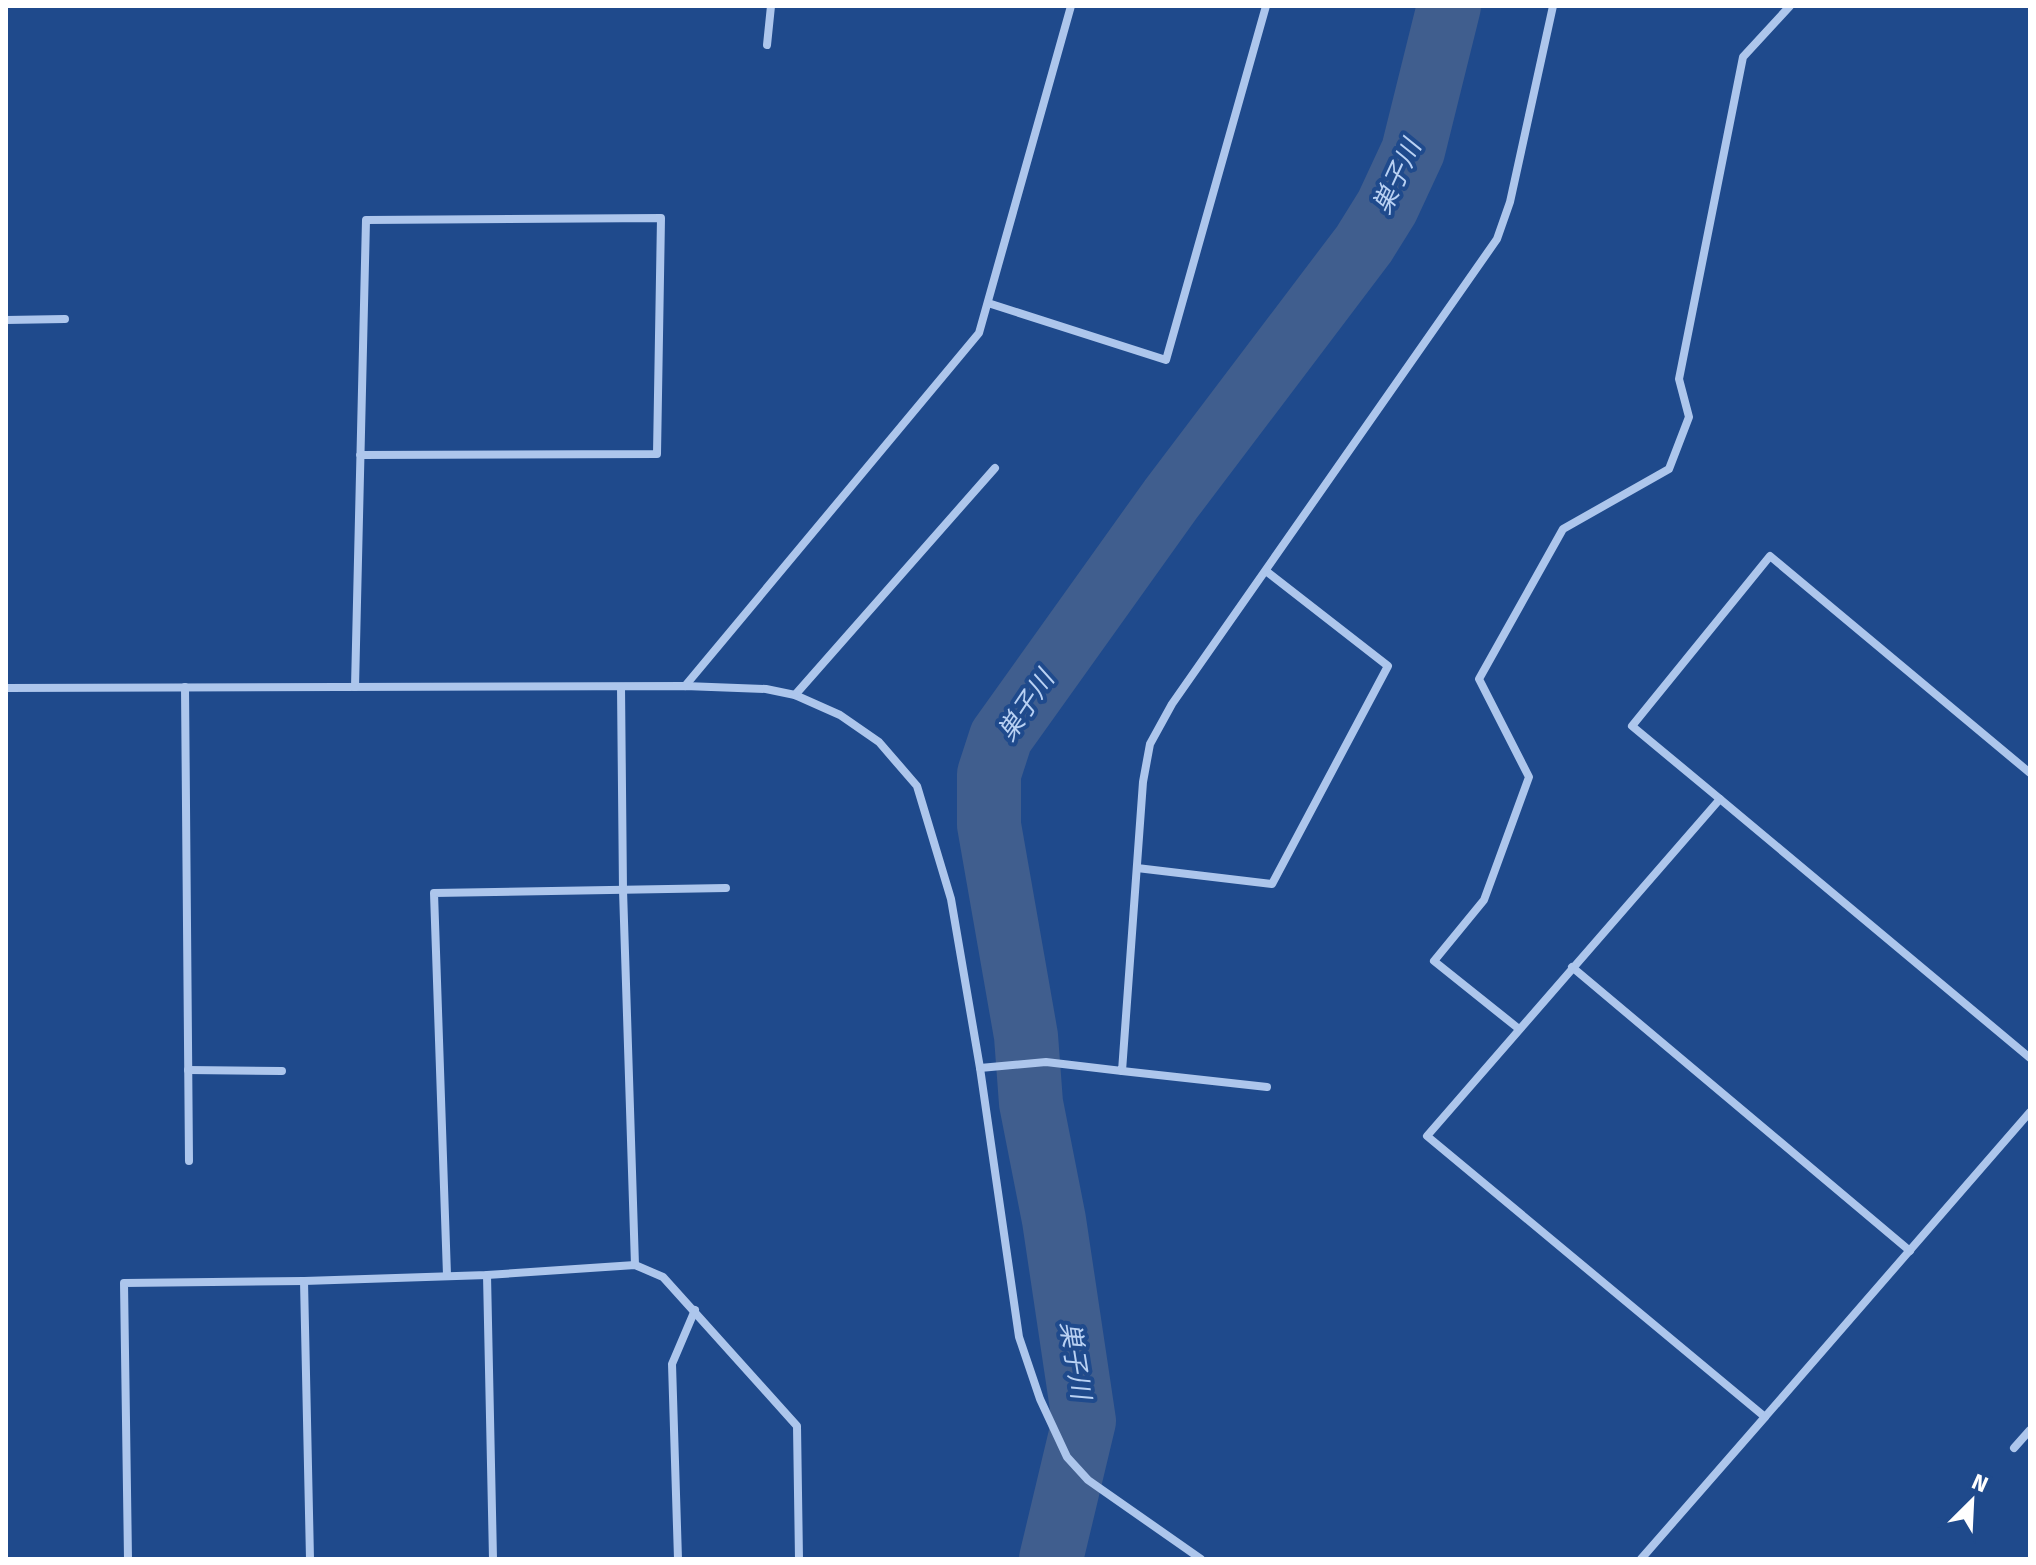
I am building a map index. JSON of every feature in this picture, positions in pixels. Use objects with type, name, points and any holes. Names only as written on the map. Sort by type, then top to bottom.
[{"type":"street","points":[[767,45],[771,6]]},
{"type":"street","points":[[685,686],[979,333],[1071,6]]},
{"type":"street","points":[[988,303],[1166,360],[1266,6]]},
{"type":"street","points":[[1122,1071],[1143,782],[1150,744],[1172,704],[1497,239],[1510,202],[1553,6]]},
{"type":"street","points":[[1519,1029],[1434,961],[1484,900],[1529,777],[1479,679],[1563,529],[1669,469],[1689,417],[1679,379],[1743,57],[1790,6]]},
{"type":"street","points":[[355,687],[360,455],[366,220],[661,218],[657,454],[360,455]]},
{"type":"street","points":[[6,320],[65,319]]},
{"type":"street","points":[[795,695],[995,468]]},
{"type":"street","points":[[2030,773],[1770,556],[1632,726],[2030,1058]]},
{"type":"street","points":[[1137,868],[1272,884],[1388,666],[1266,571]]},
{"type":"street","points":[[6,688],[685,686],[766,689],[795,695],[840,715],[879,742],[917,786],[951,899],[980,1068],[1019,1337],[1040,1399],[1067,1457],[1088,1480],[1200,1559]]},
{"type":"street","points":[[185,687],[189,1161]]},
{"type":"street","points":[[621,687],[623,890],[635,1265]]},
{"type":"street","points":[[1720,799],[1427,1136],[1765,1417]]},
{"type":"street","points":[[447,1275],[434,893],[726,888]]},
{"type":"street","points":[[1572,967],[1910,1251]]},
{"type":"street","points":[[980,1068],[1046,1062],[1267,1087]]},
{"type":"street","points":[[188,1070],[282,1071]]},
{"type":"street","points":[[1641,1559],[2030,1112]]},
{"type":"street","points":[[128,1559],[124,1283],[487,1275],[635,1265],[663,1277],[797,1426],[799,1559]]},
{"type":"street","points":[[487,1275],[493,1559]]},
{"type":"street","points":[[304,1281],[310,1559]]},
{"type":"street","points":[[678,1559],[672,1364],[695,1310]]},
{"type":"street","points":[[2014,1448],[2030,1430]]},
{"type":"waterway","name":"巣子川","points":[[1051,1559],[1084,1421],[1054,1220],[1031,1103],[1026,1036],[989,825],[989,774],[1001,737],[1171,499],[1364,244],[1387,207],[1413,151],[1449,6]]}]
